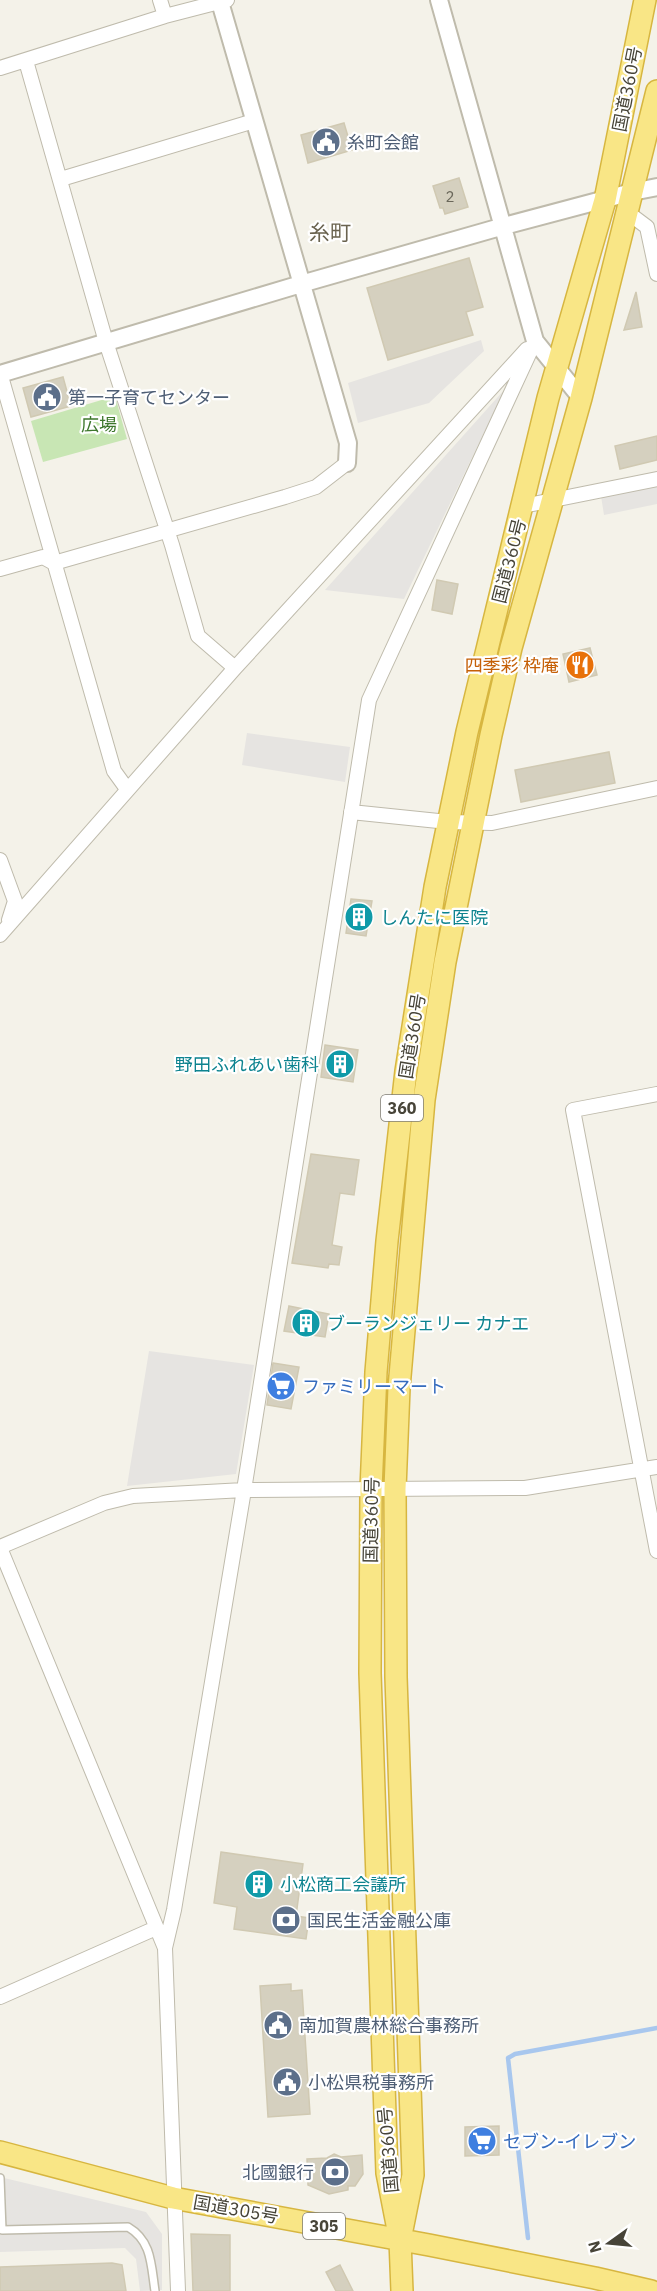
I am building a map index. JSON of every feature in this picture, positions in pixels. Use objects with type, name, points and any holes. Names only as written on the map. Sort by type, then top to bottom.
[{"type":"highway","name":"国道360号","points":[[402,2291],[400,2240],[387,2173],[370,1673],[371,1489],[376,1372],[386,1253],[405,1082],[435,887],[448,822],[467,732],[557,367],[605,200],[645,0]]},
{"type":"highway","name":"国道360号","points":[[400,2240],[413,2175],[396,1677],[394,1489],[399,1388],[424,1100],[445,962],[472,823],[511,648],[581,398],[657,91]]},
{"type":"highway","name":"国道305号","points":[[0,2152],[173,2198],[400,2240],[651,2291]]},
{"type":"street","points":[[160,0],[165,16]]},
{"type":"street","points":[[439,0],[535,341],[581,398]]},
{"type":"street","points":[[0,68],[165,16],[224,1],[254,121],[348,443],[347,463],[316,487],[54,563],[43,557],[0,569]]},
{"type":"street","points":[[26,60],[106,342],[168,531],[198,636],[235,668]]},
{"type":"street","points":[[61,178],[254,121]]},
{"type":"street","points":[[127,789],[114,771],[1,376],[106,342],[504,226],[605,200],[630,202],[657,187]]},
{"type":"street","points":[[630,202],[647,227],[657,274]]},
{"type":"street","points":[[3,932],[235,668],[535,341]]},
{"type":"street","points":[[178,2291],[165,1948],[174,1910],[244,1490],[369,700],[535,341]]},
{"type":"street","points":[[523,506],[657,479]]},
{"type":"street","points":[[351,812],[448,822],[492,823],[657,788]]},
{"type":"street","points":[[0,860],[15,901],[3,932]]},
{"type":"street","points":[[0,907],[15,901]]},
{"type":"street","points":[[657,1095],[573,1110],[657,1551]]},
{"type":"street","points":[[165,1948],[0,1548],[104,1503],[132,1496],[244,1490],[525,1488],[657,1467]]},
{"type":"street","points":[[0,1997],[156,1928]]},
{"type":"lane","points":[[0,2178],[1,2230],[128,2227],[139,2234],[149,2252],[155,2291]]},
{"type":"green space","name":"広場","points":[[115,396],[127,439],[43,462],[31,421]]},
{"type":"shaded area","points":[[481,340],[484,351],[429,403],[358,423],[348,383]]},
{"type":"shaded area","points":[[505,389],[404,599],[325,590]]},
{"type":"shaded area","points":[[657,485],[657,504],[604,515],[601,496]]},
{"type":"shaded area","points":[[247,733],[350,747],[345,782],[242,765]]},
{"type":"shaded area","points":[[149,1351],[254,1365],[236,1474],[127,1486]]},
{"type":"shaded area","points":[[0,2177],[146,2212],[162,2234],[162,2290],[140,2291],[136,2259],[125,2248],[0,2252]]},
{"type":"building","name":"糸町会館","points":[[344,123],[352,150],[308,163],[301,135]]},
{"type":"building","points":[[459,178],[468,207],[445,214],[443,208],[440,208],[433,186]]},
{"type":"building","points":[[469,258],[483,307],[466,312],[473,335],[388,360],[367,288]]},
{"type":"building","points":[[636,292],[642,327],[624,330]]},
{"type":"building","name":"第一子育てセンター","points":[[63,377],[71,406],[31,417],[23,388]]},
{"type":"building","points":[[657,436],[657,460],[620,469],[615,446]]},
{"type":"building","points":[[437,580],[458,584],[452,614],[432,610]]},
{"type":"building","name":"四季彩 枠庵","points":[[590,648],[597,675],[569,682],[563,654]]},
{"type":"building","points":[[609,752],[615,783],[521,802],[515,770]]},
{"type":"building","name":"しんたに医院","points":[[351,899],[372,901],[366,936],[346,933]]},
{"type":"building","name":"野田ふれあい歯科","points":[[325,1045],[358,1050],[353,1082],[321,1077]]},
{"type":"building","points":[[311,1154],[359,1160],[354,1195],[340,1193],[332,1245],[342,1247],[339,1265],[329,1264],[328,1268],[292,1263]]},
{"type":"building","name":"ブーランジェリー カナエ","points":[[289,1306],[329,1314],[325,1337],[284,1331]]},
{"type":"building","name":"ファミリーマート","points":[[273,1363],[299,1367],[291,1409],[267,1405]]},
{"type":"building","name":"小松商工会議所","points":[[221,1852],[303,1864],[296,1916],[309,1918],[306,1939],[234,1929],[237,1907],[214,1903]]},
{"type":"building","points":[[291,1984],[291,1991],[302,1990],[310,2114],[268,2117],[260,1986]]},
{"type":"building","name":"セブン-イレブン","points":[[499,2126],[499,2155],[465,2156],[465,2127]]},
{"type":"building","name":"北國銀行","points":[[334,2154],[341,2157],[362,2155],[363,2174],[355,2186],[348,2186],[348,2190],[329,2194],[308,2185],[307,2159],[327,2158]]},
{"type":"building","points":[[191,2234],[230,2235],[230,2291],[193,2291]]},
{"type":"building","points":[[112,2263],[122,2265],[126,2291],[0,2291],[0,2267]]},
{"type":"building","points":[[340,2265],[353,2291],[336,2291],[326,2272]]},
{"type":"waterway","points":[[528,2238],[508,2058],[515,2054],[657,2028]]},
{"type":"place","name":"糸町会館","points":[[326,142]]},
{"type":"place","name":"第一子育てセンター","points":[[47,397]]},
{"type":"place","name":"四季彩 枠庵","points":[[580,665]]},
{"type":"place","name":"しんたに医院","points":[[359,917]]},
{"type":"place","name":"野田ふれあい歯科","points":[[340,1064]]},
{"type":"place","name":"ブーランジェリー カナエ","points":[[306,1323]]},
{"type":"place","name":"ファミリーマート","points":[[281,1386]]},
{"type":"place","name":"小松商工会議所","points":[[259,1884]]},
{"type":"place","name":"国民生活金融公庫","points":[[286,1920]]},
{"type":"place","name":"南加賀農林総合事務所","points":[[278,2025]]},
{"type":"place","name":"小松県税事務所","points":[[287,2082]]},
{"type":"place","name":"セブン-イレブン","points":[[482,2141]]},
{"type":"place","name":"北國銀行","points":[[335,2172]]},
{"type":"district","name":"糸町","points":[[330,232]]}]
